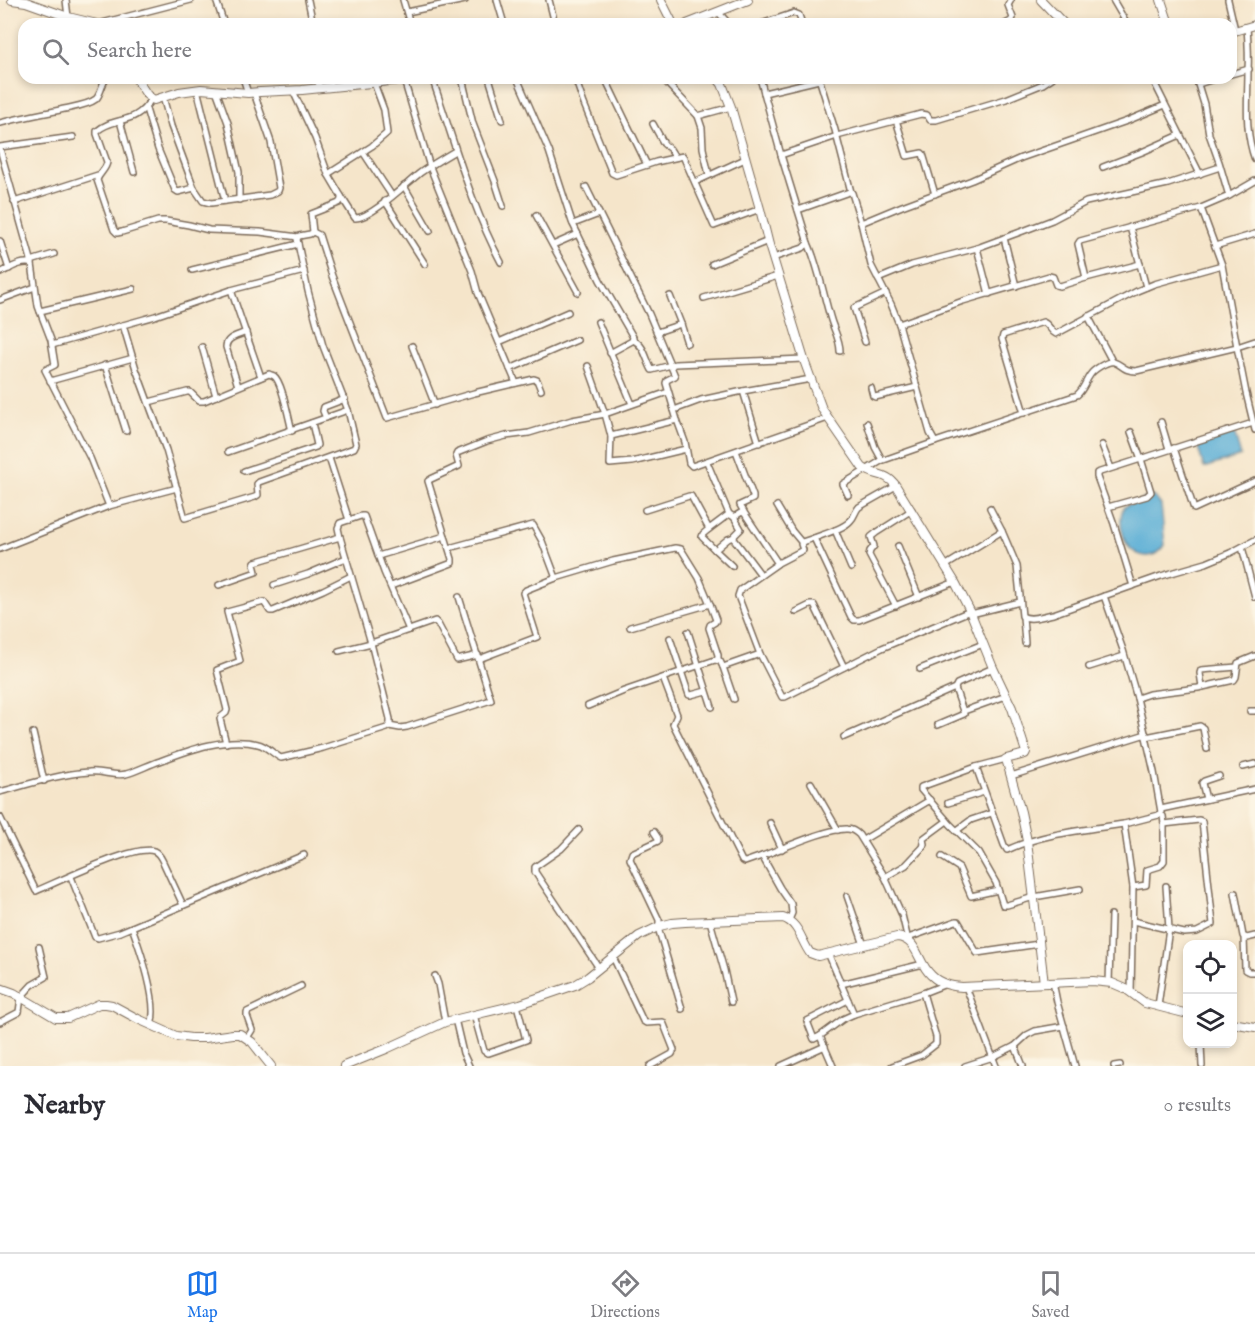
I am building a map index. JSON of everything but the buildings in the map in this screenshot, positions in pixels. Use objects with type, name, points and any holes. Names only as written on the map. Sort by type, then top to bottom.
[{"type":"street","points":[[12,0],[26,1],[72,18]]},
{"type":"street","points":[[66,0],[68,17]]},
{"type":"street","points":[[119,18],[174,2],[191,0]]},
{"type":"street","points":[[216,0],[222,18]]},
{"type":"street","points":[[308,0],[312,18]]},
{"type":"street","points":[[403,0],[408,18]]},
{"type":"street","points":[[407,12],[465,0]]},
{"type":"street","points":[[497,0],[502,18]]},
{"type":"street","points":[[549,0],[554,18]]},
{"type":"street","points":[[661,0],[670,18]]},
{"type":"street","points":[[702,18],[748,0]]},
{"type":"street","points":[[1011,0],[1008,5],[1013,18]]},
{"type":"street","points":[[1041,0],[1058,18]]},
{"type":"street","points":[[1113,0],[1124,18]]},
{"type":"street","points":[[1161,0],[1167,18]]},
{"type":"street","points":[[1228,0],[1231,18]]},
{"type":"street","points":[[718,12],[724,18]]},
{"type":"street","points":[[779,18],[794,13],[800,18]]},
{"type":"street","points":[[1251,26],[1246,113],[1247,130],[1255,160]]},
{"type":"street","points":[[1237,72],[1249,69]]},
{"type":"street","points":[[0,123],[90,102],[97,99],[103,84]]},
{"type":"street","points":[[140,84],[151,99],[197,89],[251,93],[294,91],[343,84]]},
{"type":"street","points":[[163,97],[194,188],[203,201],[211,203],[270,195],[279,188],[271,142],[246,84]]},
{"type":"street","points":[[319,84],[320,88]]},
{"type":"street","points":[[328,174],[363,152],[387,133],[384,110],[374,84]]},
{"type":"street","points":[[405,84],[430,166],[472,272],[478,293],[516,383]]},
{"type":"street","points":[[434,84],[455,151],[481,221],[501,262]]},
{"type":"street","points":[[463,84],[473,124],[503,206]]},
{"type":"street","points":[[491,84],[501,120]]},
{"type":"street","points":[[521,84],[549,151],[573,224],[633,340]]},
{"type":"street","points":[[577,84],[612,173],[616,175],[681,155],[684,156],[714,226],[760,209]]},
{"type":"street","points":[[608,84],[647,165]]},
{"type":"street","points":[[669,84],[698,116],[702,128],[702,148],[709,175]]},
{"type":"street","points":[[722,84],[778,276],[822,409],[862,467],[889,477],[896,486],[955,582],[971,613],[1012,708],[1026,752],[976,767],[921,787],[921,790],[979,854],[992,874],[1005,906],[1034,897],[1080,890]]},
{"type":"street","points":[[761,84],[839,341],[840,351]]},
{"type":"street","points":[[764,93],[799,84]]},
{"type":"street","points":[[821,84],[837,136],[871,265],[899,324],[930,433],[935,442]]},
{"type":"street","points":[[781,155],[837,136],[896,120],[923,114],[927,115],[930,120],[936,120],[1006,99],[1042,84]]},
{"type":"street","points":[[1155,84],[1200,174]]},
{"type":"street","points":[[1198,84],[1209,134],[1228,196]]},
{"type":"street","points":[[197,89],[225,201]]},
{"type":"street","points":[[216,90],[228,123],[239,172],[239,200]]},
{"type":"street","points":[[294,91],[328,174],[355,218],[360,218],[430,166],[455,151]]},
{"type":"street","points":[[14,202],[98,175],[106,167],[107,162],[97,131],[101,127],[128,119],[146,109],[151,99]]},
{"type":"street","points":[[861,223],[972,180],[1021,158],[1127,121],[1165,105]]},
{"type":"street","points":[[698,116],[730,107]]},
{"type":"street","points":[[146,109],[158,149],[175,190],[178,192],[194,188]]},
{"type":"street","points":[[896,120],[907,156],[923,154],[934,194]]},
{"type":"street","points":[[120,121],[134,172]]},
{"type":"street","points":[[653,124],[664,144],[670,148],[675,157]]},
{"type":"street","points":[[1103,167],[1180,135]]},
{"type":"street","points":[[73,137],[0,148],[31,262],[38,306],[52,345],[55,365],[45,370],[90,458],[109,506]]},
{"type":"street","points":[[363,152],[392,196]]},
{"type":"street","points":[[695,182],[745,159]]},
{"type":"street","points":[[878,279],[912,265],[977,248],[1052,220],[1086,202],[1168,184],[1220,167]]},
{"type":"street","points":[[98,175],[97,180],[111,225],[117,233],[158,221],[166,221],[209,230],[260,232],[298,237],[313,232],[319,235],[332,276],[386,416],[389,418],[474,393],[535,379],[541,390]]},
{"type":"street","points":[[1086,278],[1079,242],[1083,239],[1201,208],[1255,181]]},
{"type":"street","points":[[404,186],[430,231]]},
{"type":"street","points":[[586,187],[671,365],[675,376],[666,381],[689,465],[695,466],[707,462],[828,418]]},
{"type":"street","points":[[798,210],[851,192]]},
{"type":"street","points":[[313,232],[310,214],[339,202],[341,196]]},
{"type":"street","points":[[385,201],[425,264]]},
{"type":"street","points":[[1201,208],[1222,265],[1255,430]]},
{"type":"street","points":[[573,224],[599,214]]},
{"type":"street","points":[[536,215],[578,292]]},
{"type":"street","points":[[1130,227],[1146,287]]},
{"type":"street","points":[[553,245],[578,234]]},
{"type":"street","points":[[1215,246],[1255,234]]},
{"type":"street","points":[[123,325],[166,450],[184,518],[255,497],[258,495],[258,482],[353,449],[356,446],[348,410],[323,346],[304,272],[298,237]]},
{"type":"street","points":[[1004,238],[1016,286]]},
{"type":"street","points":[[0,241],[9,269]]},
{"type":"street","points":[[712,264],[768,241]]},
{"type":"street","points":[[773,258],[803,248],[808,243]]},
{"type":"street","points":[[192,270],[298,244]]},
{"type":"street","points":[[977,248],[989,294]]},
{"type":"street","points":[[0,273],[24,262],[31,262],[54,254]]},
{"type":"street","points":[[899,324],[963,301],[1049,276],[1053,277],[1056,285],[1060,286],[1140,264]]},
{"type":"street","points":[[1024,413],[1002,336],[1006,333],[1043,322],[1056,333],[1146,287],[1222,265]]},
{"type":"street","points":[[52,345],[155,316],[231,290],[304,272]]},
{"type":"street","points":[[704,298],[778,276]]},
{"type":"street","points":[[0,300],[35,287]]},
{"type":"street","points":[[40,311],[132,289]]},
{"type":"street","points":[[231,290],[261,377]]},
{"type":"street","points":[[865,342],[854,308],[886,293]]},
{"type":"street","points":[[670,296],[687,343]]},
{"type":"street","points":[[499,342],[568,312]]},
{"type":"street","points":[[1088,316],[1112,362],[1129,371],[1255,341]]},
{"type":"street","points":[[598,322],[632,404]]},
{"type":"street","points":[[657,332],[681,324]]},
{"type":"street","points":[[238,386],[225,347],[228,340],[246,332]]},
{"type":"street","points":[[510,369],[577,340]]},
{"type":"street","points":[[610,353],[633,340]]},
{"type":"street","points":[[633,340],[641,345],[652,370],[671,365],[804,359]]},
{"type":"street","points":[[412,346],[435,405]]},
{"type":"street","points":[[202,347],[216,396]]},
{"type":"street","points":[[50,381],[133,358]]},
{"type":"street","points":[[848,495],[843,484],[882,460],[1077,395],[1084,388],[1090,374],[1112,362]]},
{"type":"street","points":[[105,365],[126,431]]},
{"type":"street","points":[[588,366],[611,436],[610,464],[632,462],[686,449]]},
{"type":"street","points":[[149,402],[187,392],[199,401],[269,374],[276,378],[281,389],[292,430]]},
{"type":"street","points":[[674,410],[701,400],[811,379]]},
{"type":"street","points":[[871,388],[875,397],[917,387]]},
{"type":"street","points":[[743,391],[759,443]]},
{"type":"street","points":[[391,586],[450,563],[452,559],[428,481],[458,467],[457,453],[487,441],[605,414],[668,392]]},
{"type":"street","points":[[1246,394],[1255,397]]},
{"type":"street","points":[[326,418],[324,407],[345,399]]},
{"type":"street","points":[[228,452],[348,410]]},
{"type":"street","points":[[611,436],[677,420]]},
{"type":"street","points":[[1161,422],[1194,508],[1255,481]]},
{"type":"street","points":[[244,471],[316,447],[312,423]]},
{"type":"street","points":[[867,423],[874,447],[882,460]]},
{"type":"street","points":[[1133,586],[1096,474],[1099,471],[1253,423]]},
{"type":"street","points":[[1108,507],[1150,494],[1151,489],[1131,432]]},
{"type":"street","points":[[1102,445],[1111,468]]},
{"type":"street","points":[[736,452],[753,497],[740,505],[778,563]]},
{"type":"street","points":[[329,458],[349,520]]},
{"type":"street","points":[[707,462],[732,516],[741,529],[734,537],[715,550]]},
{"type":"street","points":[[802,543],[849,523],[859,507],[896,486]]},
{"type":"street","points":[[0,549],[109,506],[177,488]]},
{"type":"street","points":[[645,510],[690,496],[709,529]]},
{"type":"street","points":[[777,506],[802,543],[803,550],[778,563],[740,590],[738,594],[760,654],[783,698],[882,648],[971,613],[1020,602]]},
{"type":"street","points":[[990,508],[1017,566],[1025,643]]},
{"type":"street","points":[[896,606],[869,555],[874,546],[871,537],[912,510]]},
{"type":"street","points":[[732,566],[702,537],[709,529],[744,512]]},
{"type":"street","points":[[389,726],[390,719],[371,643],[340,537],[338,526],[342,522],[364,516],[409,630]]},
{"type":"street","points":[[449,548],[533,525],[542,541],[556,578]]},
{"type":"street","points":[[835,530],[851,568]]},
{"type":"street","points":[[945,566],[1002,531]]},
{"type":"street","points":[[219,585],[256,572],[254,563],[340,537]]},
{"type":"street","points":[[378,556],[446,537]]},
{"type":"street","points":[[734,537],[761,575]]},
{"type":"street","points":[[814,538],[852,620],[859,620],[955,582]]},
{"type":"street","points":[[1023,617],[1036,618],[1053,614],[1161,576],[1206,563],[1255,540]]},
{"type":"street","points":[[898,546],[919,597]]},
{"type":"street","points":[[339,651],[371,643],[435,621],[457,660],[478,657],[537,637],[523,593],[556,578],[613,561],[678,548],[683,551],[699,578],[716,620],[709,628],[718,660],[734,699]]},
{"type":"street","points":[[1242,548],[1255,597]]},
{"type":"street","points":[[274,585],[346,558]]},
{"type":"street","points":[[226,743],[220,719],[228,710],[217,670],[240,661],[227,612],[264,602],[270,611],[273,611],[351,576]]},
{"type":"street","points":[[1104,596],[1137,698],[1164,824],[1164,861],[1158,867],[1147,870],[1146,885],[1133,887]]},
{"type":"street","points":[[0,792],[79,773],[96,771],[117,775],[125,774],[201,748],[226,743],[257,744],[268,748],[281,758],[383,730],[389,726],[406,727],[490,701],[459,597]]},
{"type":"street","points":[[630,627],[710,604]]},
{"type":"street","points":[[796,612],[814,605],[844,667]]},
{"type":"street","points":[[688,632],[712,707]]},
{"type":"street","points":[[670,638],[690,695],[706,691]]},
{"type":"street","points":[[920,669],[983,644]]},
{"type":"street","points":[[723,668],[760,654]]},
{"type":"street","points":[[1089,667],[1124,656]]},
{"type":"street","points":[[1137,698],[1234,680],[1239,662],[1255,656]]},
{"type":"street","points":[[588,706],[624,691],[718,660]]},
{"type":"street","points":[[1202,687],[1201,670],[1237,667]]},
{"type":"street","points":[[844,737],[955,688],[959,682],[993,668]]},
{"type":"street","points":[[663,678],[677,715],[673,724],[742,861],[745,862],[827,832],[849,829],[863,840],[885,877],[902,915],[908,939],[932,977],[946,984],[966,987],[1053,982],[1109,983],[1126,989],[1145,1003],[1183,1011]]},
{"type":"street","points":[[955,688],[964,711]]},
{"type":"street","points":[[938,725],[963,715],[964,711],[1006,696]]},
{"type":"street","points":[[1011,776],[1146,736],[1199,726],[1203,728],[1207,749]]},
{"type":"street","points":[[33,733],[44,781]]},
{"type":"street","points":[[1006,759],[1027,841],[1044,983]]},
{"type":"street","points":[[1243,767],[1255,764]]},
{"type":"street","points":[[976,767],[1007,850],[1027,841],[1124,824],[1206,799],[1255,789]]},
{"type":"street","points":[[1206,799],[1202,783],[1219,776]]},
{"type":"street","points":[[811,783],[838,830]]},
{"type":"street","points":[[948,802],[984,792]]},
{"type":"street","points":[[863,840],[930,800]]},
{"type":"street","points":[[956,831],[971,820],[992,813]]},
{"type":"street","points":[[0,817],[36,891],[118,856],[154,851],[163,862],[183,905]]},
{"type":"street","points":[[885,877],[906,865],[923,847],[923,839],[947,821]]},
{"type":"street","points":[[1133,921],[1184,933],[1212,926],[1214,923],[1202,821],[1164,824]]},
{"type":"street","points":[[770,823],[782,849]]},
{"type":"street","points":[[1124,824],[1133,887],[1131,993]]},
{"type":"street","points":[[579,830],[561,849],[535,867],[535,872],[599,968]]},
{"type":"street","points":[[654,832],[658,838],[657,841],[630,857],[659,920],[659,931],[682,1009]]},
{"type":"street","points":[[71,877],[95,937],[98,939],[304,855]]},
{"type":"street","points":[[762,856],[791,904],[792,913],[789,920]]},
{"type":"street","points":[[942,857],[959,868],[971,896],[998,890]]},
{"type":"street","points":[[1158,1006],[1169,929],[1166,886]]},
{"type":"street","points":[[1235,892],[1244,937],[1245,970],[1255,972]]},
{"type":"street","points":[[846,896],[864,945]]},
{"type":"street","points":[[1109,983],[1111,915]]},
{"type":"street","points":[[345,1066],[455,1018],[517,1005],[575,985],[639,936],[672,923],[783,918],[789,920],[797,930],[810,953],[818,956],[897,937],[908,939],[956,921],[977,953],[1039,944]]},
{"type":"street","points":[[710,921],[731,1002]]},
{"type":"street","points":[[132,927],[154,1006],[152,1025]]},
{"type":"street","points":[[1244,937],[1255,936]]},
{"type":"street","points":[[0,1022],[20,1011],[21,997],[46,977],[39,947]]},
{"type":"street","points":[[828,953],[854,1014]]},
{"type":"street","points":[[613,957],[643,1021],[646,1023],[663,1021],[674,1050],[672,1054],[650,1066]]},
{"type":"street","points":[[841,984],[923,964]]},
{"type":"street","points":[[435,976],[445,1022]]},
{"type":"street","points":[[1053,982],[1075,1066]]},
{"type":"street","points":[[848,1000],[807,1021],[814,1039],[854,1014],[946,984]]},
{"type":"street","points":[[247,1038],[252,1030],[247,1012],[301,986]]},
{"type":"street","points":[[966,987],[996,1066]]},
{"type":"street","points":[[0,988],[21,997],[56,1018],[68,1018],[99,1004],[106,1004],[176,1036],[205,1038],[240,1034],[252,1042],[271,1066]]},
{"type":"street","points":[[892,1066],[922,1055],[936,1044],[936,1037],[922,993]]},
{"type":"street","points":[[474,1015],[484,1051],[489,1053],[526,1040],[517,1005]]},
{"type":"street","points":[[455,1018],[463,1053],[469,1066]]},
{"type":"street","points":[[1237,1024],[1255,1027]]},
{"type":"street","points":[[965,1066],[993,1057],[1015,1046],[1031,1033],[1064,1026]]},
{"type":"street","points":[[820,1036],[833,1066]]},
{"type":"street","points":[[781,1066],[825,1046]]},
{"type":"street","points":[[1015,1046],[1023,1066]]},
{"type":"street","points":[[1201,1048],[1202,1066]]},
{"type":"water","points":[[1234,432],[1241,456],[1204,468],[1197,444]]},
{"type":"water","points":[[1152,496],[1161,505],[1165,545],[1157,553],[1147,556],[1137,553],[1128,546],[1123,535],[1121,519],[1123,508],[1127,505]]}]
